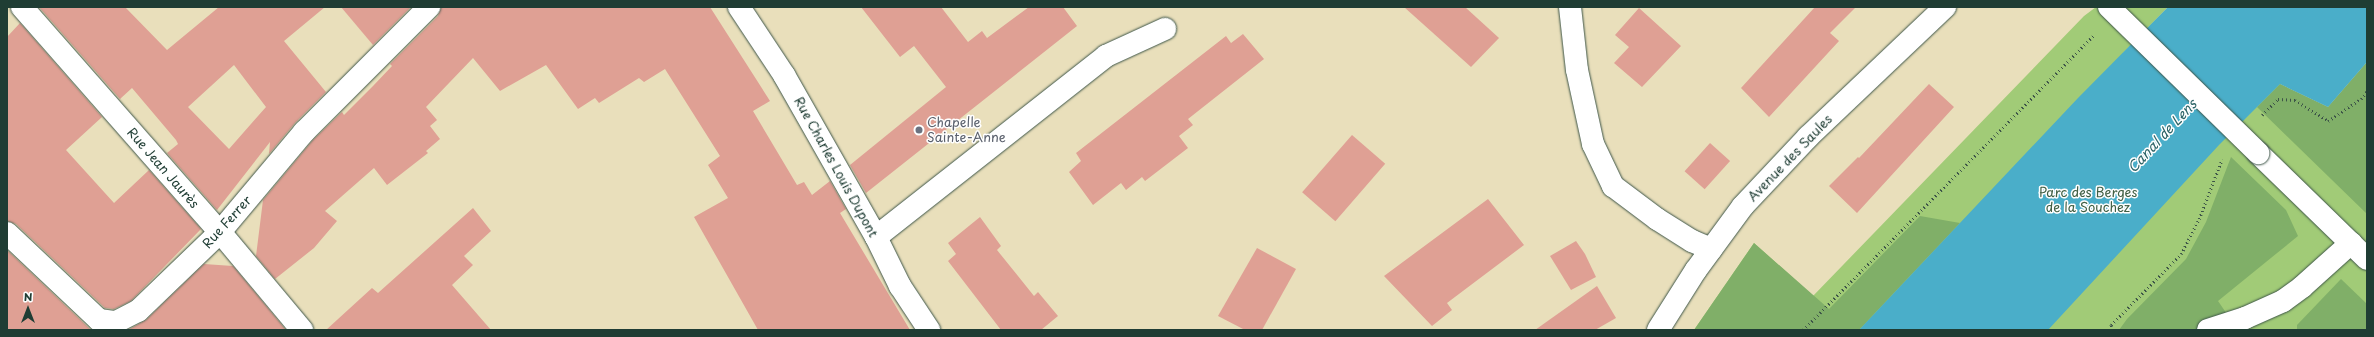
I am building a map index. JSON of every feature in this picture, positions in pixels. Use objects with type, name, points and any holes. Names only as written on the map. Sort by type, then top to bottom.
[{"type":"street","name":"Rue Jean Jaurès","points":[[22,7],[220,232],[302,330]]},
{"type":"street","name":"Rue Ferrer","points":[[7,233],[99,320],[116,322],[138,312],[220,232],[304,132],[429,7]]},
{"type":"street","name":"Rue Charles Louis Dupont","points":[[739,7],[784,75],[876,237],[900,286],[929,330]]},
{"type":"street","points":[[1570,7],[1577,70],[1593,144],[1613,186],[1657,219],[1692,240],[1711,249]]},
{"type":"street","name":"Avenue des Saules","points":[[1658,330],[1711,249],[1743,206],[1808,137],[1945,7]]},
{"type":"street","points":[[2109,7],[2367,259]]},
{"type":"street","points":[[876,237],[1106,56],[1165,29]]},
{"type":"street","points":[[2208,330],[2245,318],[2283,301],[2302,287],[2351,243]]},
{"type":"path","points":[[1803,330],[2095,34]]},
{"type":"path","points":[[2257,120],[2278,99],[2295,100],[2328,121],[2361,99],[2367,91]]},
{"type":"path","points":[[2109,330],[2111,325],[2181,254],[2199,219],[2225,152]]},
{"type":"green space","name":"Parc des Berges de la Souchez","points":[[2096,7],[2168,7],[2123,53],[2280,84],[2328,107],[2367,62],[2367,330],[1694,330],[1754,243],[1813,296],[2084,16]]},
{"type":"green space","points":[[2367,62],[2367,214],[2257,107],[2280,84],[2328,107]]},
{"type":"green space","points":[[2231,157],[2286,210],[2298,236],[2218,301],[2238,330],[2119,330],[2127,319],[2186,259],[2206,222]]},
{"type":"green space","points":[[1920,216],[1960,223],[1859,330],[1694,330],[1754,243],[1829,309]]},
{"type":"green space","points":[[2341,279],[2367,304],[2367,330],[2297,330],[2297,325]]},
{"type":"water","name":"Canal de Lens","points":[[2168,7],[2367,7],[2367,62],[2328,107],[2280,84],[2219,145],[2048,330],[1859,330],[2078,98]]},
{"type":"building","points":[[39,7],[125,7],[167,50],[219,7],[325,7],[284,41],[326,92],[295,123],[269,154],[270,142],[217,210],[167,153],[178,144],[176,140],[132,88],[120,99]],"holes":[[[234,65],[266,107],[229,149],[188,107]]]},
{"type":"building","points":[[341,7],[411,7],[373,45]]},
{"type":"building","points":[[441,7],[710,7],[770,101],[753,111],[797,185],[804,182],[812,195],[830,181],[846,209],[840,213],[910,330],[758,330],[694,217],[728,198],[708,165],[720,156],[665,69],[644,82],[639,78],[599,103],[595,98],[578,109],[546,65],[500,91],[473,58],[426,107],[437,120],[430,126],[440,139],[426,151],[428,153],[387,185],[374,168],[325,211],[337,221],[314,248],[275,279],[256,256],[263,200],[313,140],[342,112],[344,115],[392,66],[390,64],[438,16]]},
{"type":"building","points":[[861,7],[941,7],[968,42],[982,31],[987,38],[1029,7],[1063,7],[1077,26],[866,193],[850,165],[946,87],[914,46],[900,57]]},
{"type":"building","points":[[1404,7],[1465,7],[1499,38],[1471,67]]},
{"type":"building","points":[[1815,7],[1856,7],[1830,33],[1839,41],[1769,117],[1741,88]]},
{"type":"building","points":[[1639,8],[1681,46],[1642,87],[1614,63],[1629,47],[1615,35]]},
{"type":"building","points":[[20,23],[102,117],[66,150],[114,203],[149,170],[201,229],[131,301],[114,309],[105,308],[16,224],[7,221],[7,37]]},
{"type":"building","points":[[1243,34],[1264,59],[1188,119],[1193,125],[1179,136],[1188,148],[1145,181],[1142,177],[1126,190],[1121,183],[1093,205],[1069,172],[1081,161],[1076,153],[1226,36],[1231,43]]},
{"type":"building","points":[[1929,84],[1954,107],[1857,213],[1829,186],[1858,157],[1859,158]]},
{"type":"building","points":[[1352,135],[1385,164],[1335,221],[1302,192]]},
{"type":"building","points":[[1710,143],[1730,161],[1705,189],[1685,171]]},
{"type":"building","points":[[1488,199],[1524,245],[1447,303],[1452,310],[1432,326],[1384,276]]},
{"type":"building","points":[[473,208],[491,231],[464,256],[473,265],[452,285],[491,330],[326,330],[372,288],[378,293]]},
{"type":"building","points":[[980,217],[1001,246],[997,250],[1034,296],[1038,292],[1058,316],[1041,330],[1001,330],[948,261],[956,254],[948,243]]},
{"type":"building","points":[[1576,241],[1585,254],[1596,277],[1571,290],[1550,256]]},
{"type":"building","points":[[1257,248],[1296,269],[1262,330],[1245,330],[1218,316]]},
{"type":"building","points":[[7,250],[90,329],[92,330],[7,330]]},
{"type":"building","points":[[204,264],[233,266],[286,330],[128,330],[146,320]]},
{"type":"building","points":[[1597,286],[1616,318],[1595,330],[1535,330]]},
{"type":"place","name":"Chapelle Sainte-Anne","points":[[919,130]]}]
